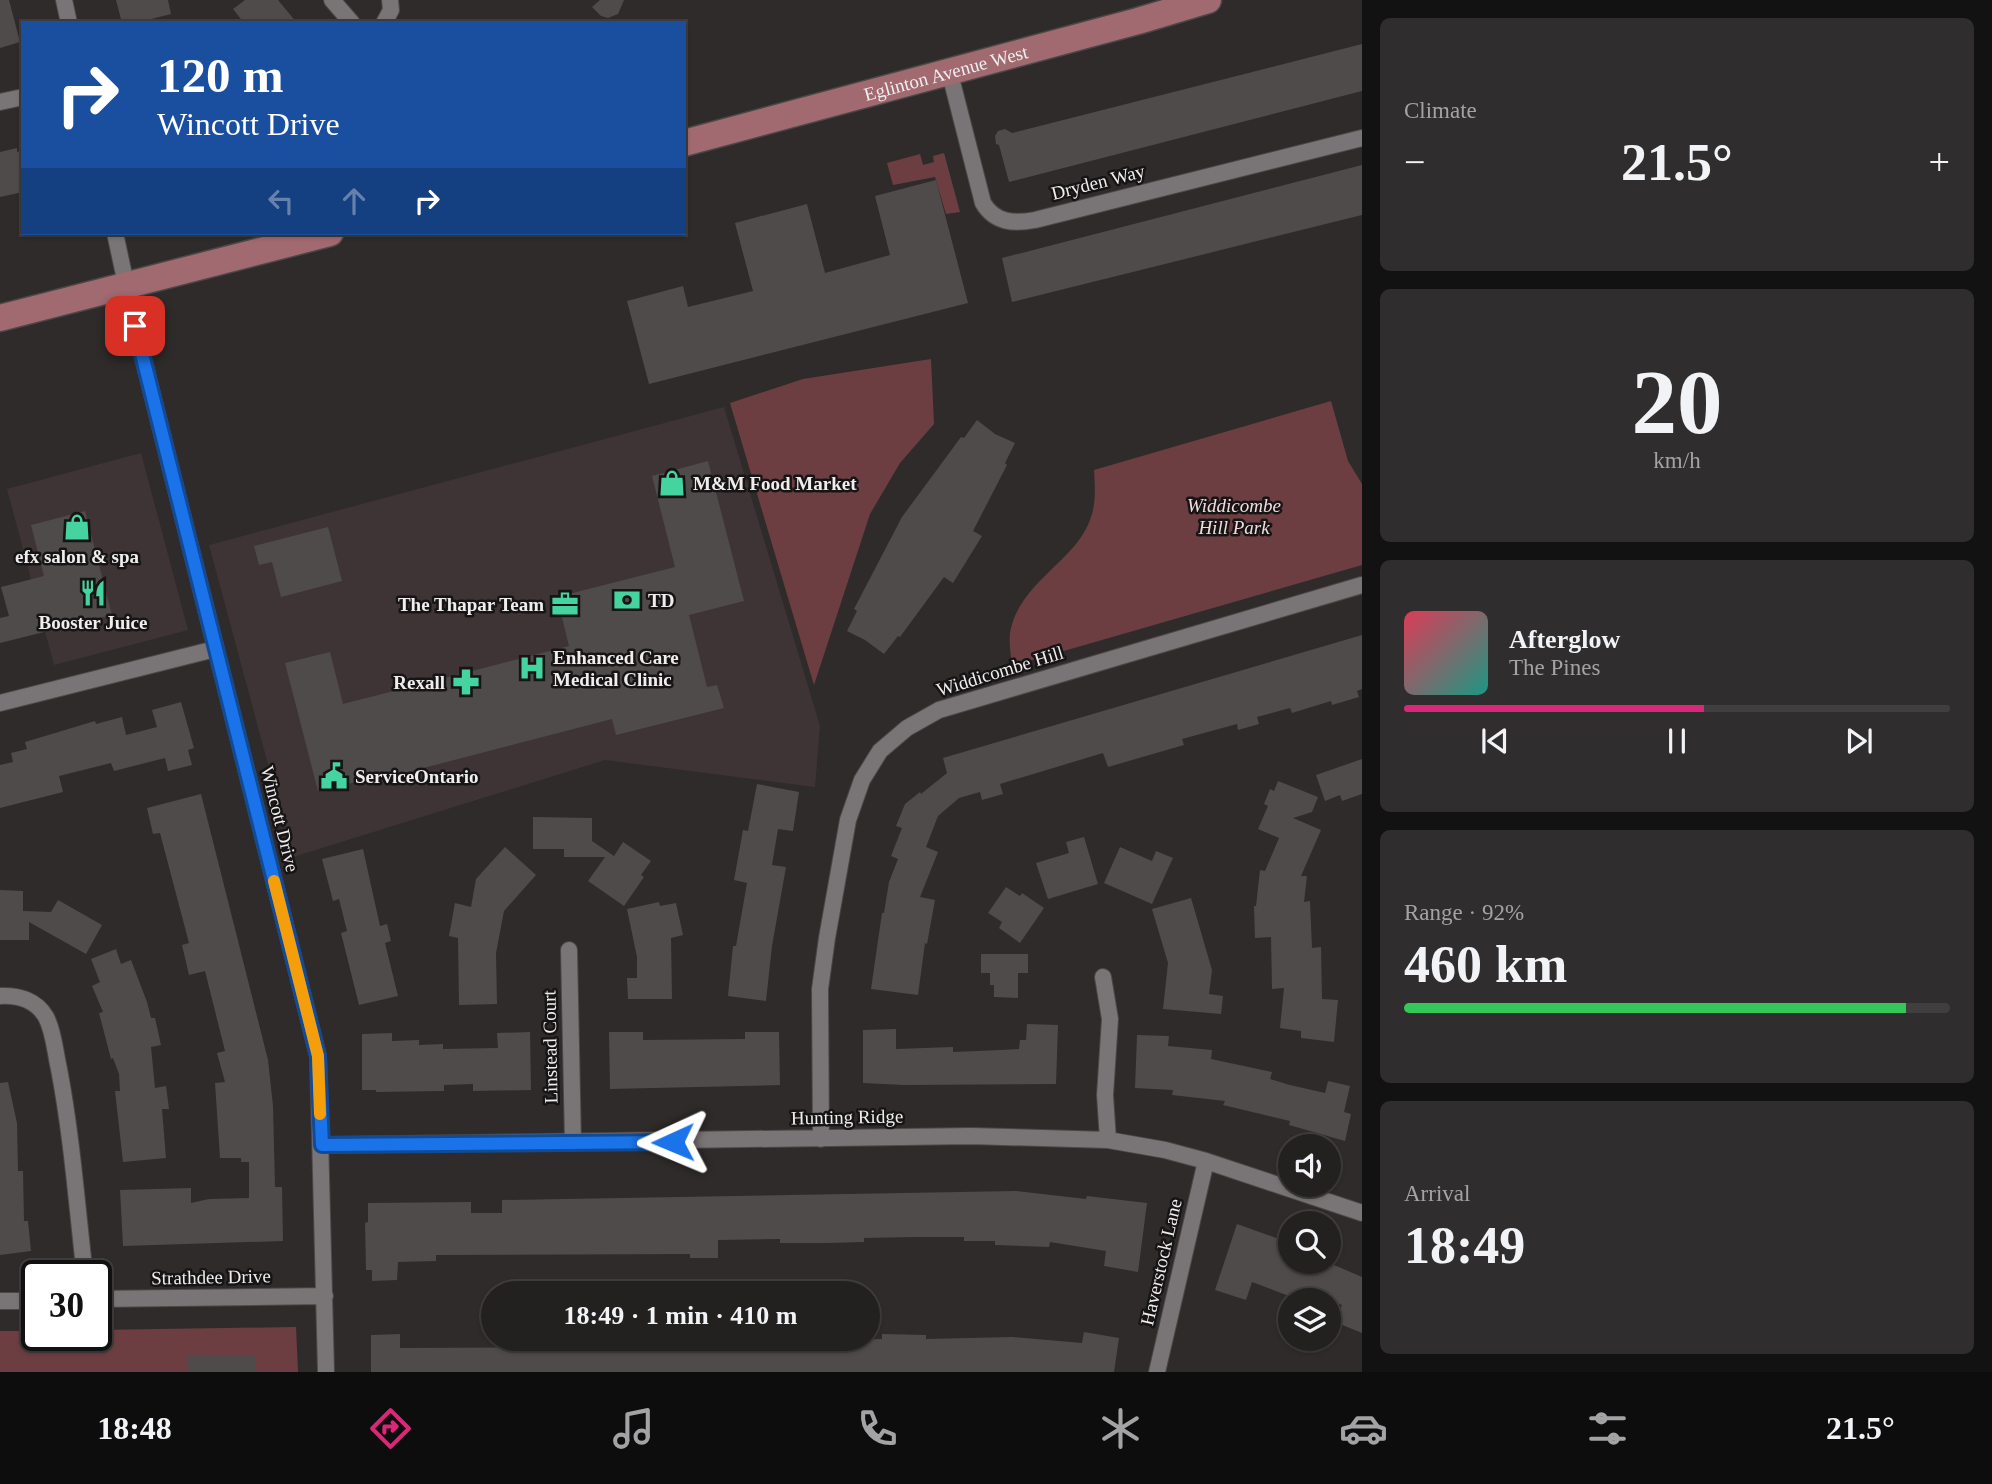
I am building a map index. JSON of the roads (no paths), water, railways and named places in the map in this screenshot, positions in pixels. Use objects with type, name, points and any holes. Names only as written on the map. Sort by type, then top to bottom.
[{"type":"main road","name":"Eglinton Avenue West","points":[[686,142],[1208,0]]},
{"type":"main road","points":[[0,318],[322,235]]},
{"type":"street","points":[[64,0],[69,21]]},
{"type":"street","points":[[385,21],[391,10],[390,0]]},
{"type":"street","points":[[335,1],[350,21]]},
{"type":"street","name":"Dryden Way","points":[[949,70],[983,203],[995,216],[1011,223],[1035,220],[1362,138]]},
{"type":"street","points":[[0,102],[21,97]]},
{"type":"street","name":"Wincott Drive","points":[[115,235],[215,649],[318,1056],[326,1372]]},
{"type":"street","name":"Widdicombe Hill","points":[[821,1139],[820,989],[827,938],[848,820],[862,780],[880,751],[907,729],[939,710],[1362,585]]},
{"type":"street","points":[[0,703],[215,649]]},
{"type":"street","name":"Linstead Court","points":[[569,950],[573,1143]]},
{"type":"street","points":[[1103,977],[1111,1019],[1105,1096],[1108,1140]]},
{"type":"street","points":[[0,996],[16,995],[33,1003],[45,1015],[51,1032],[67,1111],[83,1260]]},
{"type":"street","name":"Hunting Ridge","points":[[322,1145],[971,1136],[1108,1140],[1165,1150],[1206,1161],[1362,1213]]},
{"type":"street","name":"Haverstock Lane","points":[[1157,1372],[1206,1161]]},
{"type":"street","name":"Strathdee Drive","points":[[112,1299],[326,1296]]},
{"type":"street","points":[[0,1301],[21,1301]]},
{"type":"place","name":"M&M Food Market","points":[[672,483]]},
{"type":"place","name":"efx salon & spa","points":[[77,527]]},
{"type":"place","name":"Booster Juice","points":[[93,593]]},
{"type":"place","name":"TD","points":[[627,600]]},
{"type":"place","name":"The Thapar Team","points":[[565,604]]},
{"type":"place","name":"Enhanced Care Medical Clinic","points":[[532,668]]},
{"type":"place","name":"Rexall","points":[[466,682]]},
{"type":"place","name":"ServiceOntario","points":[[334,776]]},
{"type":"park label","name":"Widdicombe Hill Park","points":[[1234,516]]}]
